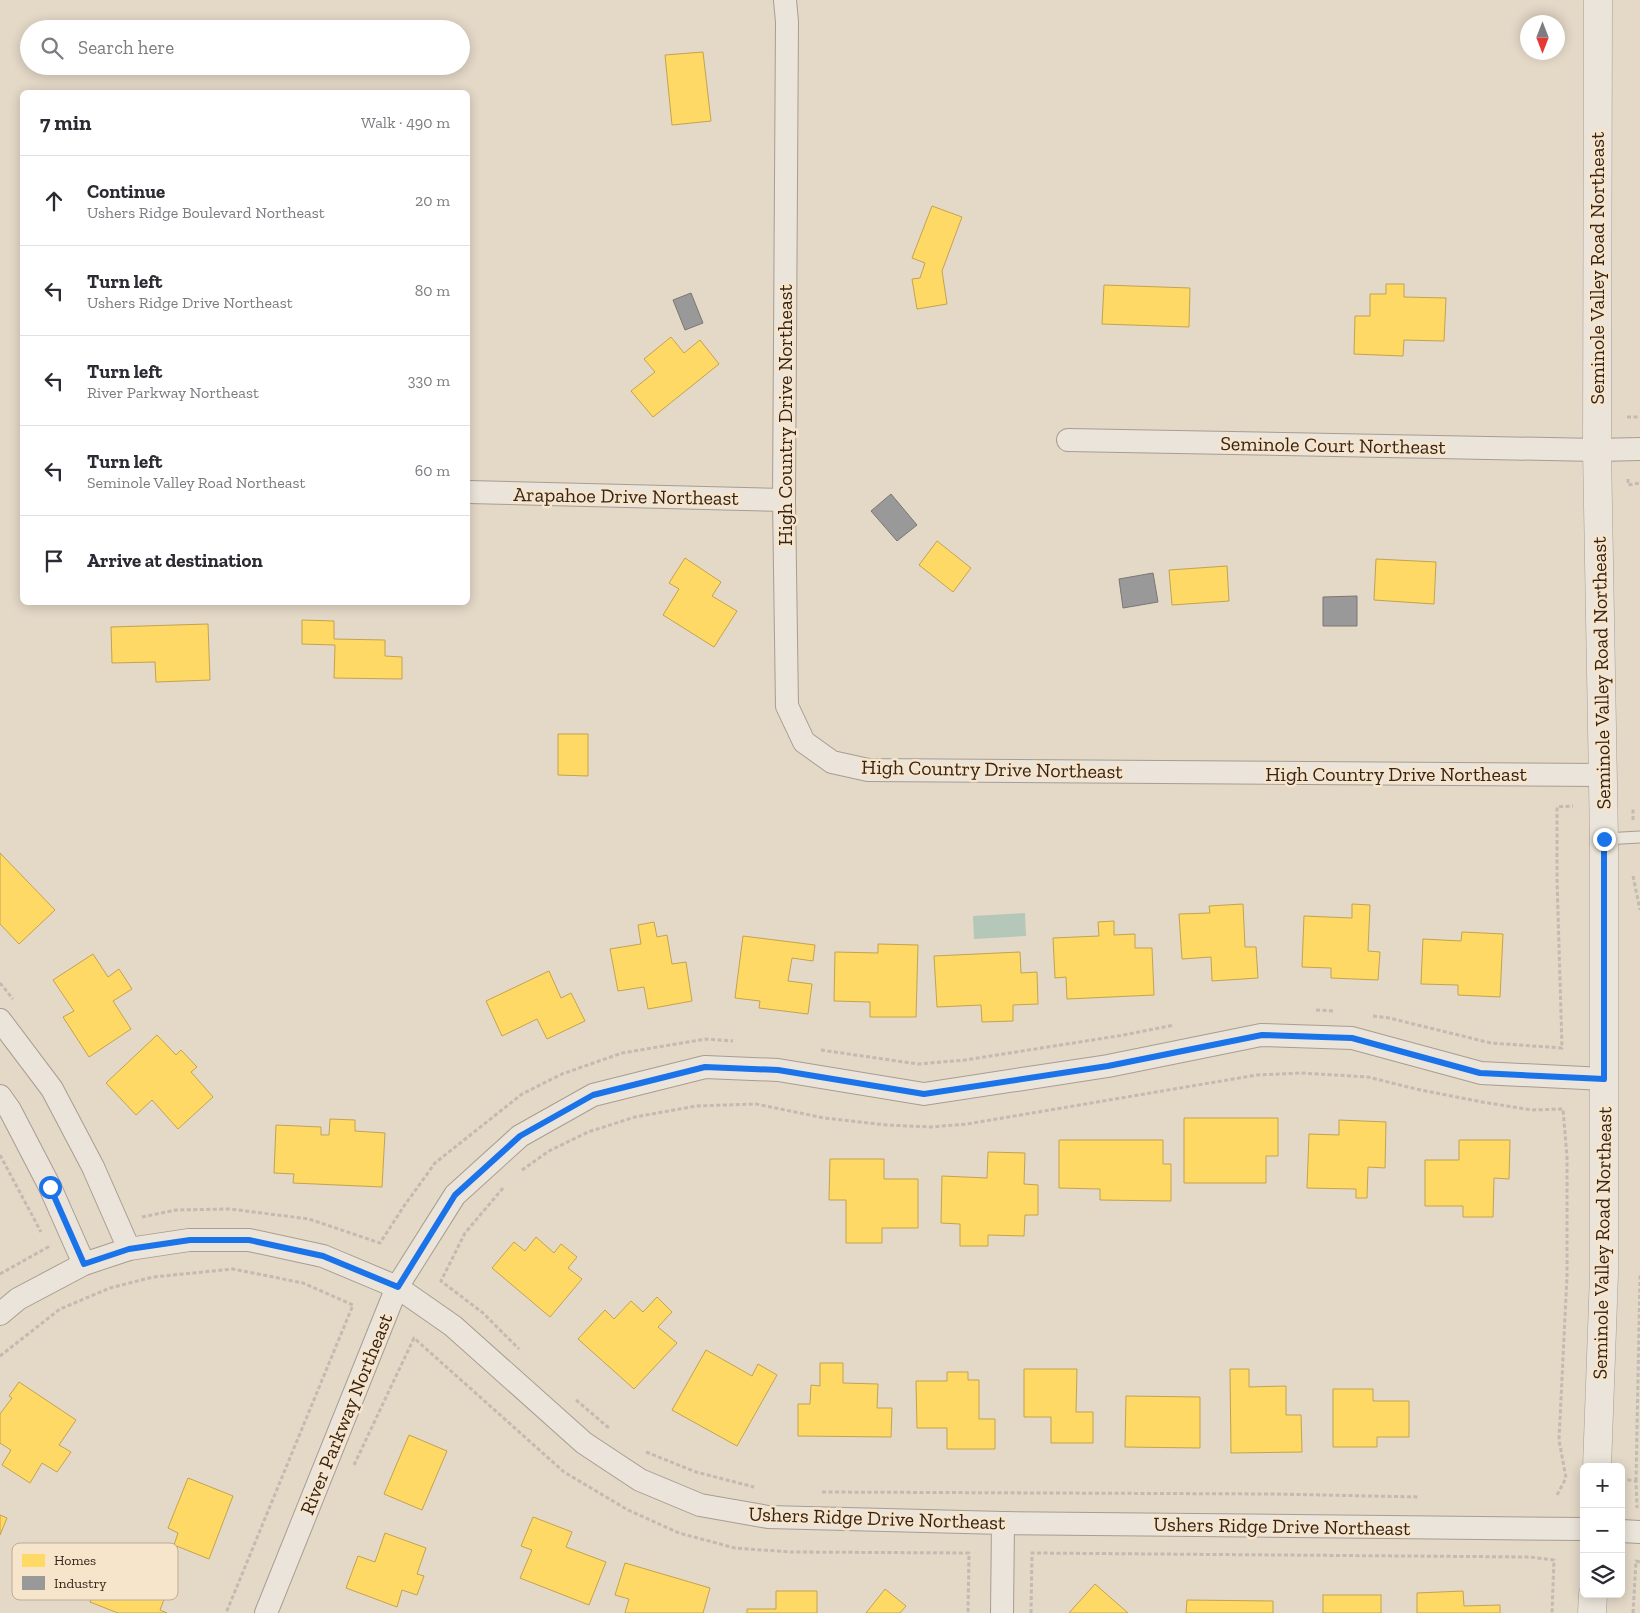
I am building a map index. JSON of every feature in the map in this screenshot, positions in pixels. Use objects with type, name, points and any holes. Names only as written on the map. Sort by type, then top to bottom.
[{"type":"street","name":"High Country Drive Northeast","points":[[784,0],[787,32],[784,500],[787,706],[804,742],[832,762],[868,770],[1602,775]]},
{"type":"street","name":"Seminole Valley Road Northeast","points":[[1597,1463],[1604,1274],[1604,839],[1597,450],[1598,0]]},
{"type":"street","name":"Seminole Court Northeast","points":[[1068,440],[1597,450],[1640,449]]},
{"type":"street","name":"Arapahoe Drive Northeast","points":[[470,492],[784,500]]},
{"type":"street","points":[[0,1020],[52,1089],[92,1167],[129,1249]]},
{"type":"street","name":"River Parkway Northeast","points":[[266,1613],[398,1287],[455,1195],[520,1136],[593,1095],[705,1067],[778,1070],[924,1094],[1108,1066],[1262,1035],[1352,1038],[1480,1073],[1604,1079]]},
{"type":"street","points":[[0,1096],[10,1110],[50,1187],[84,1264]]},
{"type":"street","name":"Ushers Ridge Drive Northeast","points":[[0,1314],[18,1299],[84,1264],[129,1249],[190,1240],[249,1240],[323,1256],[398,1287],[453,1326],[584,1443],[640,1480],[700,1505],[768,1517],[1003,1523],[1580,1529]]},
{"type":"street","points":[[1002,1613],[1003,1523]]},
{"type":"street","points":[[1625,1531],[1640,1532]]},
{"type":"street","points":[[1592,1613],[1593,1598]]},
{"type":"lane","points":[[1604,839],[1637,837]]},
{"type":"path","points":[[1627,417],[1640,417]]},
{"type":"path","points":[[1628,479],[1628,485],[1640,482]]},
{"type":"path","points":[[1634,808],[1637,837],[1633,878],[1640,910]]},
{"type":"path","points":[[519,1172],[550,1151],[588,1132],[635,1117],[696,1106],[756,1104],[824,1118],[888,1125],[931,1126],[967,1124],[1257,1075],[1301,1073],[1368,1076],[1416,1089],[1482,1102],[1532,1110],[1563,1109],[1567,1157],[1567,1276],[1559,1440],[1566,1478],[1557,1496]]},
{"type":"path","points":[[0,1155],[26,1201],[48,1247],[0,1274]]},
{"type":"path","points":[[506,1184],[465,1233],[441,1281],[483,1313],[522,1352]]},
{"type":"path","points":[[0,1356],[60,1309],[110,1288],[153,1277],[233,1269],[303,1283],[353,1305],[226,1613]]},
{"type":"path","points":[[1637,1509],[1640,1276]]},
{"type":"path","points":[[353,1467],[414,1338],[564,1472],[628,1510],[679,1533],[735,1548],[790,1552],[969,1553],[968,1613]]},
{"type":"path","points":[[571,1396],[616,1432]]},
{"type":"path","points":[[640,1448],[696,1472],[760,1489]]},
{"type":"path","points":[[1625,1480],[1636,1481]]},
{"type":"path","points":[[818,1492],[1274,1494],[1420,1497]]},
{"type":"path","points":[[1031,1613],[1032,1553],[1530,1557],[1554,1560],[1552,1613]]},
{"type":"path","points":[[1633,1613],[1636,1561],[1640,1562]]},
{"type":"shaded area","points":[[1025,913],[1026,936],[974,939],[973,916]]},
{"type":"building: Homes","points":[[703,52],[711,121],[672,125],[665,55]]},
{"type":"building: Homes","points":[[932,206],[962,217],[942,271],[947,304],[917,309],[912,279],[920,278],[925,263],[912,258]]},
{"type":"building: Homes","points":[[1386,284],[1404,284],[1404,297],[1446,298],[1444,341],[1404,340],[1403,356],[1354,354],[1355,316],[1370,316],[1370,294],[1386,294]]},
{"type":"building: Homes","points":[[1104,285],[1190,288],[1189,327],[1102,324]]},
{"type":"building: Homes","points":[[671,337],[684,353],[700,340],[719,364],[653,417],[631,391],[655,372],[644,359]]},
{"type":"building: Homes","points":[[937,541],[971,568],[953,592],[919,565]]},
{"type":"building: Homes","points":[[685,558],[721,582],[712,596],[737,611],[714,647],[663,615],[679,589],[669,583]]},
{"type":"building: Homes","points":[[1376,559],[1436,562],[1434,604],[1374,600]]},
{"type":"building: Homes","points":[[1227,566],[1229,601],[1172,605],[1169,570]]},
{"type":"building: Homes","points":[[302,620],[334,621],[334,639],[385,640],[385,656],[402,657],[402,679],[334,678],[335,645],[302,644]]},
{"type":"building: Homes","points":[[208,624],[210,680],[156,682],[155,662],[112,663],[111,627]]},
{"type":"building: Homes","points":[[558,734],[588,734],[588,776],[558,775]]},
{"type":"building: Homes","points":[[0,853],[55,910],[19,944],[0,924]]},
{"type":"building: Homes","points":[[1243,904],[1245,947],[1256,947],[1258,978],[1212,981],[1211,957],[1182,959],[1179,914],[1210,913],[1209,906]]},
{"type":"building: Homes","points":[[1352,904],[1370,905],[1368,951],[1380,952],[1378,980],[1331,978],[1331,968],[1302,967],[1304,916],[1352,918]]},
{"type":"building: Homes","points":[[1114,921],[1114,935],[1135,934],[1135,948],[1152,948],[1154,995],[1067,999],[1066,977],[1055,978],[1053,938],[1099,936],[1098,922]]},
{"type":"building: Homes","points":[[654,922],[657,937],[667,935],[672,964],[686,962],[692,1001],[648,1009],[644,987],[618,991],[610,949],[641,944],[638,925]]},
{"type":"building: Homes","points":[[1462,932],[1503,934],[1500,997],[1458,995],[1458,985],[1421,984],[1423,939],[1461,941]]},
{"type":"building: Homes","points":[[743,936],[815,945],[813,961],[792,958],[788,981],[812,984],[808,1014],[759,1008],[760,1001],[735,998]]},
{"type":"building: Homes","points":[[878,944],[918,945],[916,1017],[870,1017],[870,1002],[834,1001],[835,952],[878,953]]},
{"type":"building: Homes","points":[[1020,952],[1021,973],[1037,972],[1038,1004],[1013,1005],[1013,1021],[982,1022],[981,1005],[937,1007],[934,956]]},
{"type":"building: Homes","points":[[93,954],[108,977],[119,969],[132,989],[113,1001],[131,1029],[89,1057],[63,1017],[74,1011],[53,980]]},
{"type":"building: Homes","points":[[549,971],[561,998],[571,993],[585,1021],[547,1039],[537,1019],[502,1036],[486,1001]]},
{"type":"building: Homes","points":[[157,1035],[176,1055],[181,1050],[197,1067],[191,1072],[213,1097],[178,1129],[152,1100],[136,1115],[106,1083]]},
{"type":"building: Homes","points":[[1184,1118],[1278,1118],[1278,1156],[1266,1156],[1266,1183],[1184,1183]]},
{"type":"building: Homes","points":[[330,1119],[355,1120],[355,1131],[385,1133],[382,1187],[293,1183],[294,1174],[274,1173],[276,1125],[321,1127],[321,1135],[329,1135]]},
{"type":"building: Homes","points":[[1339,1120],[1386,1122],[1385,1168],[1368,1167],[1367,1198],[1356,1198],[1356,1189],[1307,1188],[1309,1134],[1339,1135]]},
{"type":"building: Homes","points":[[1059,1140],[1163,1140],[1163,1164],[1171,1164],[1171,1201],[1100,1200],[1100,1189],[1059,1188]]},
{"type":"building: Homes","points":[[1459,1140],[1510,1140],[1509,1179],[1494,1178],[1493,1217],[1463,1217],[1463,1206],[1425,1206],[1425,1160],[1459,1160]]},
{"type":"building: Homes","points":[[988,1152],[1025,1153],[1024,1184],[1038,1185],[1038,1215],[1025,1215],[1024,1236],[988,1235],[988,1246],[960,1246],[960,1224],[941,1223],[942,1176],[987,1178]]},
{"type":"building: Homes","points":[[830,1159],[884,1159],[884,1179],[918,1179],[918,1228],[882,1228],[882,1243],[846,1243],[846,1200],[829,1200]]},
{"type":"building: Homes","points":[[536,1237],[554,1253],[561,1244],[577,1257],[568,1268],[582,1279],[550,1317],[492,1268],[514,1242],[525,1251]]},
{"type":"building: Homes","points":[[657,1297],[672,1312],[658,1327],[677,1343],[634,1389],[578,1339],[605,1310],[614,1319],[631,1301],[643,1312]]},
{"type":"building: Homes","points":[[706,1350],[752,1376],[758,1364],[777,1375],[737,1446],[672,1410]]},
{"type":"building: Homes","points":[[820,1363],[843,1363],[843,1383],[878,1384],[877,1408],[892,1408],[891,1437],[798,1436],[798,1404],[810,1404],[811,1385],[820,1386]]},
{"type":"building: Homes","points":[[1024,1369],[1077,1369],[1076,1412],[1093,1412],[1093,1443],[1051,1443],[1051,1417],[1024,1417]]},
{"type":"building: Homes","points":[[1230,1369],[1249,1369],[1249,1387],[1286,1386],[1286,1415],[1301,1415],[1302,1452],[1231,1453]]},
{"type":"building: Homes","points":[[947,1372],[968,1372],[968,1380],[979,1380],[979,1419],[995,1419],[995,1449],[947,1449],[947,1428],[917,1428],[916,1381],[947,1381]]},
{"type":"building: Homes","points":[[19,1382],[76,1420],[59,1445],[71,1452],[57,1472],[42,1463],[30,1483],[2,1465],[11,1450],[0,1443],[0,1414],[12,1398],[9,1396]]},
{"type":"building: Homes","points":[[1333,1389],[1373,1389],[1373,1401],[1409,1401],[1409,1437],[1377,1437],[1377,1447],[1333,1447]]},
{"type":"building: Homes","points":[[1126,1396],[1200,1397],[1200,1448],[1125,1447]]},
{"type":"building: Homes","points":[[409,1435],[447,1451],[422,1510],[384,1494]]},
{"type":"building: Homes","points":[[188,1478],[233,1496],[209,1559],[178,1547],[178,1543],[175,1543],[178,1533],[168,1528]]},
{"type":"building: Homes","points":[[0,1515],[7,1518],[0,1535]]},
{"type":"building: Homes","points":[[533,1517],[572,1532],[566,1547],[606,1562],[589,1605],[520,1578],[532,1550],[521,1546]]},
{"type":"building: Homes","points":[[385,1533],[426,1548],[417,1574],[424,1576],[417,1595],[402,1590],[397,1607],[346,1588],[358,1556],[375,1562]]},
{"type":"building: Homes","points":[[625,1563],[710,1588],[703,1613],[625,1613],[629,1599],[615,1595]]},
{"type":"building: Homes","points":[[1095,1584],[1128,1613],[1069,1613]]},
{"type":"building: Homes","points":[[885,1589],[906,1606],[900,1613],[866,1613]]},
{"type":"building: Homes","points":[[776,1591],[817,1591],[817,1613],[747,1613],[747,1609],[776,1609]]},
{"type":"building: Homes","points":[[1463,1591],[1464,1606],[1500,1605],[1500,1613],[1417,1613],[1417,1593]]},
{"type":"building: Homes","points":[[1323,1595],[1381,1595],[1381,1613],[1323,1613]]},
{"type":"building: Homes","points":[[91,1600],[164,1600],[160,1610],[167,1613],[118,1613],[90,1602]]},
{"type":"building: Homes","points":[[1187,1600],[1273,1601],[1273,1613],[1186,1613]]},
{"type":"building: Industry","points":[[691,293],[703,323],[685,330],[673,300]]},
{"type":"building: Industry","points":[[891,494],[917,525],[897,541],[871,511]]},
{"type":"building: Industry","points":[[1153,573],[1158,602],[1123,608],[1119,579]]},
{"type":"building: Industry","points":[[1357,596],[1357,626],[1323,626],[1323,597]]},
{"type":"route","points":[[50,1187],[84,1264],[129,1249],[190,1240],[249,1240],[323,1256],[398,1287],[455,1195],[520,1136],[593,1095],[705,1067],[778,1070],[924,1094],[1108,1066],[1262,1035],[1352,1038],[1480,1073],[1604,1079],[1604,839]]}]
